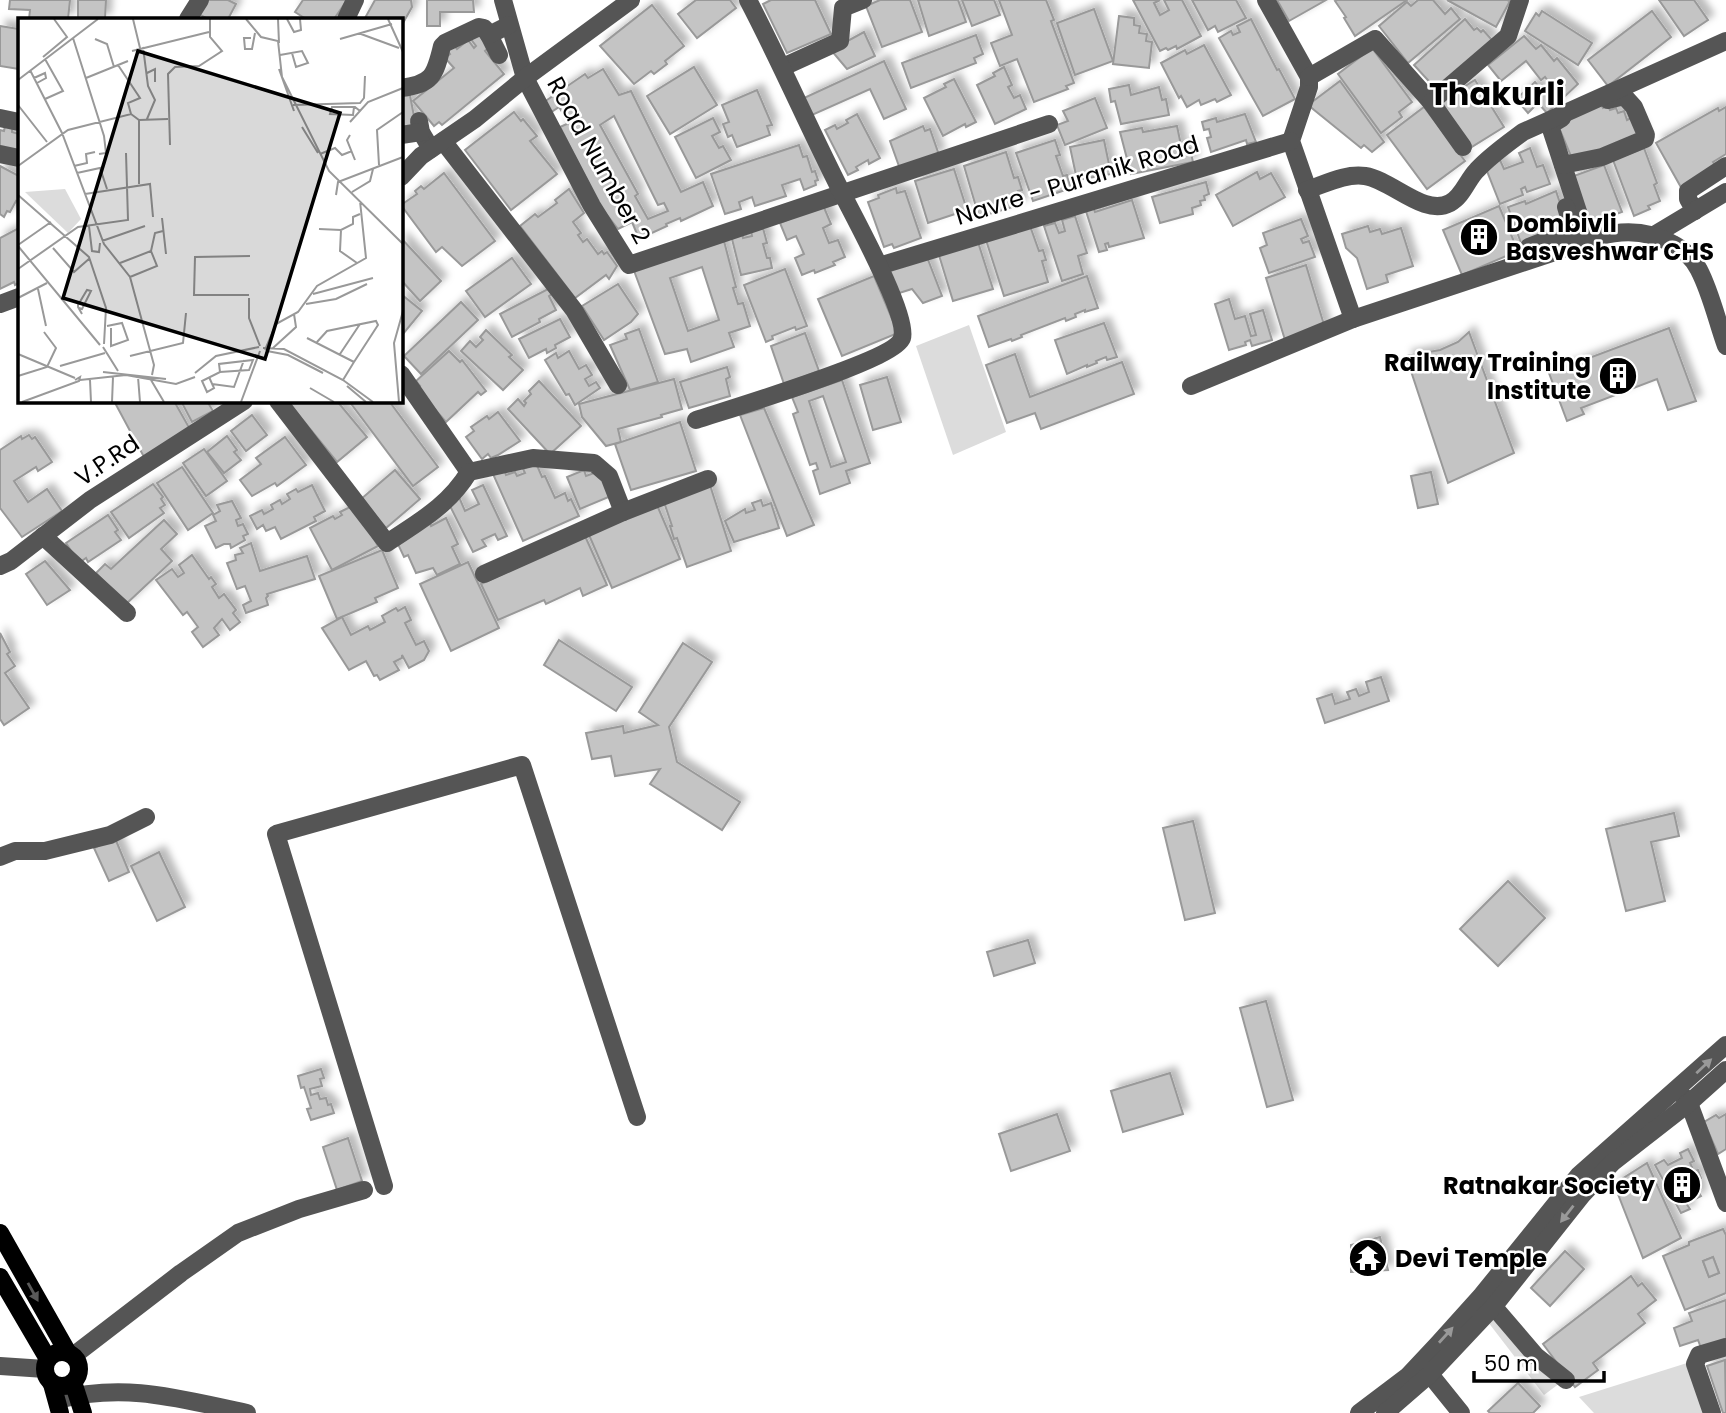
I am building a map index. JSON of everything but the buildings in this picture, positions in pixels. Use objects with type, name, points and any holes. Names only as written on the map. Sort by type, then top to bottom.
[{"type":"main road","points":[[0,1233],[77,1361],[79,1372],[76,1388],[83,1413]]},
{"type":"main road","points":[[0,1277],[52,1385]]},
{"type":"main road","points":[[52,1385],[57,1352],[71,1355]]},
{"type":"main road","points":[[52,1385],[76,1388]]},
{"type":"street","points":[[189,18],[200,0]]},
{"type":"street","points":[[346,18],[355,0]]},
{"type":"street","points":[[503,0],[525,78]]},
{"type":"street","points":[[402,176],[421,156],[475,119],[525,78],[631,0]]},
{"type":"street","points":[[696,420],[848,369],[895,347],[902,338],[901,323],[878,266],[748,0]]},
{"type":"street","points":[[783,67],[839,41],[843,8],[863,0]]},
{"type":"street","points":[[1266,0],[1309,77],[1309,87],[1291,141],[1353,319]]},
{"type":"street","points":[[1431,102],[1508,36],[1520,0]]},
{"type":"street","points":[[489,35],[509,25]]},
{"type":"street","points":[[402,88],[418,86],[429,80],[435,72],[442,46],[479,27],[484,28],[489,35],[499,55]]},
{"type":"street","points":[[1309,77],[1375,39],[1431,102],[1463,147]]},
{"type":"street","points":[[1307,190],[1344,177],[1364,176],[1385,182],[1429,206],[1447,205],[1458,197],[1475,172],[1500,148],[1524,132],[1726,40]]},
{"type":"street","name":"Road Number 2","points":[[525,78],[592,206],[629,265],[842,194]]},
{"type":"street","points":[[1191,386],[1353,319],[1553,245],[1570,231],[1576,220],[1551,129],[1552,124],[1617,96],[1630,100],[1646,135],[1643,141],[1602,157],[1563,165]]},
{"type":"street","points":[[0,118],[18,122]]},
{"type":"street","points":[[842,194],[1049,124]]},
{"type":"street","points":[[402,135],[420,126],[437,145],[575,310],[618,385]]},
{"type":"street","name":"Navre - Puranik Road","points":[[878,266],[1291,141]]},
{"type":"street","points":[[0,154],[18,158]]},
{"type":"street","points":[[1695,211],[1688,199],[1688,191],[1726,166]]},
{"type":"street","points":[[1559,187],[1587,239]]},
{"type":"street","points":[[1656,234],[1726,192]]},
{"type":"street","points":[[1529,247],[1621,232],[1656,234],[1682,249],[1699,268],[1726,346]]},
{"type":"street","points":[[0,304],[18,297]]},
{"type":"street","points":[[402,375],[469,472]]},
{"type":"street","name":"V.P.Rd","points":[[0,566],[90,500],[242,402]]},
{"type":"street","points":[[279,402],[387,543],[442,506],[469,472],[533,458],[594,463],[609,476],[624,512]]},
{"type":"street","points":[[484,575],[624,512],[708,479]]},
{"type":"street","points":[[43,536],[127,613]]},
{"type":"street","points":[[384,1186],[275,834],[522,765],[637,1117]]},
{"type":"street","points":[[0,857],[15,851],[45,851],[110,835],[146,817]]},
{"type":"street","points":[[1683,1096],[1726,1045]]},
{"type":"street","points":[[1385,1413],[1488,1300],[1584,1181],[1612,1163],[1637,1133],[1683,1096],[1726,1070]]},
{"type":"street","points":[[1683,1096],[1726,1203]]},
{"type":"street","points":[[71,1355],[239,1233],[299,1209],[364,1190]]},
{"type":"street","points":[[1488,1300],[1536,1356],[1566,1380]]},
{"type":"street","points":[[1712,1413],[1695,1364],[1699,1355],[1726,1347]]},
{"type":"street","points":[[0,1366],[52,1385]]},
{"type":"street","points":[[1359,1413],[1408,1376],[1425,1368]]},
{"type":"street","points":[[1425,1368],[1461,1413]]},
{"type":"street","points":[[76,1388],[157,1393],[247,1413]]},
{"type":"shaded area","points":[[969,325],[1006,432],[953,455],[916,346]]},
{"type":"shaded area","points":[[1503,1307],[1564,1380],[1544,1395],[1488,1322]]},
{"type":"shaded area","points":[[1687,1363],[1705,1413],[1594,1413],[1579,1397]]},
{"type":"place","name":"Dombivli Basveshwar CHS","points":[[1479,237]]},
{"type":"place","name":"Railway Training Institute","points":[[1618,376]]},
{"type":"place","name":"Ratnakar Society","points":[[1682,1185]]},
{"type":"place","name":"Devi Temple","points":[[1368,1258]]},
{"type":"district","name":"Thakurli","points":[[1497,93]]}]
